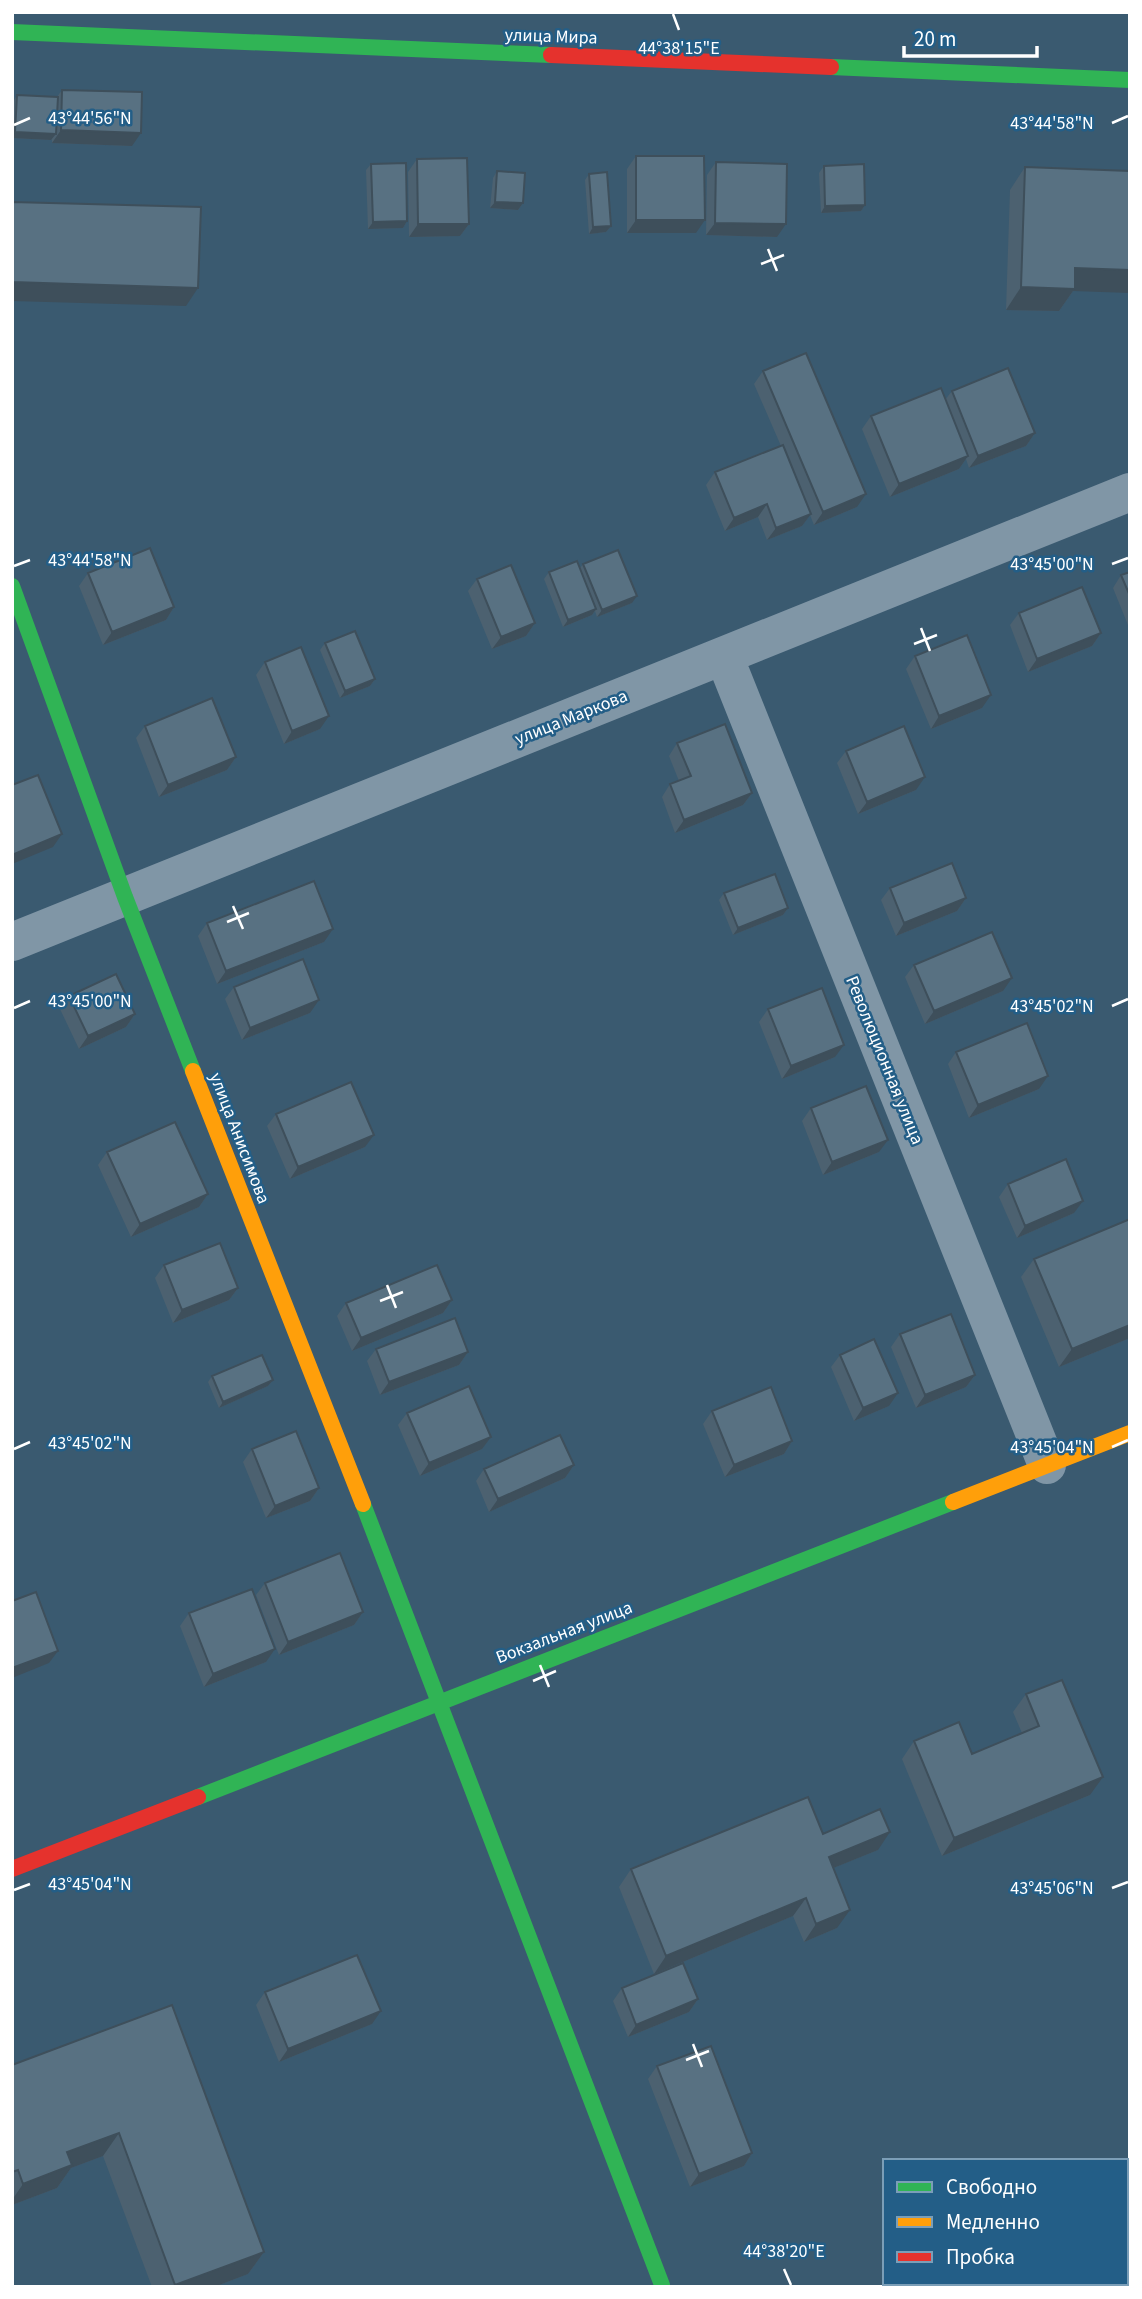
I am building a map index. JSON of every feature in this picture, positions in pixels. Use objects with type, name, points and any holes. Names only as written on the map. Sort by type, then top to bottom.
[{"type":"street","name":"улица Мира","points":[[12,32],[1130,80]]},
{"type":"street","name":"улица Маркова","points":[[12,942],[1130,492]]},
{"type":"street","name":"улица Анисимова","points":[[12,586],[125,897],[440,1701],[662,2286]]},
{"type":"street","name":"Революционная улица","points":[[724,656],[1047,1465]]},
{"type":"street","name":"Вокзальная улица","points":[[12,1868],[1130,1433]]},
{"type":"building","points":[[62,90],[142,92],[141,133],[61,130]]},
{"type":"building","points":[[17,95],[58,97],[56,134],[15,132]]},
{"type":"building","points":[[636,156],[704,156],[705,220],[636,220]]},
{"type":"building","points":[[467,158],[469,224],[418,224],[417,159]]},
{"type":"building","points":[[716,162],[787,164],[786,224],[715,223]]},
{"type":"building","points":[[406,163],[407,221],[373,222],[371,164]]},
{"type":"building","points":[[864,164],[865,205],[825,206],[824,166]]},
{"type":"building","points":[[1025,167],[1130,171],[1130,270],[1075,268],[1075,289],[1021,287]]},
{"type":"building","points":[[497,171],[525,173],[523,203],[495,202]]},
{"type":"building","points":[[607,172],[611,226],[593,227],[589,174]]},
{"type":"building","points":[[12,202],[201,207],[198,288],[12,282]]},
{"type":"building","points":[[806,353],[866,494],[823,512],[763,371]]},
{"type":"building","points":[[1008,368],[1035,433],[978,456],[952,391]]},
{"type":"building","points":[[941,388],[968,456],[899,484],[871,416]]},
{"type":"building","points":[[783,445],[811,514],[776,528],[767,504],[734,518],[715,472]]},
{"type":"building","points":[[150,548],[174,607],[112,632],[88,573]]},
{"type":"building","points":[[618,550],[637,596],[602,610],[583,564]]},
{"type":"building","points":[[577,561],[596,609],[568,620],[549,572]]},
{"type":"building","points":[[511,565],[535,623],[501,637],[477,579]]},
{"type":"building","points":[[1130,572],[1130,596],[1121,575]]},
{"type":"building","points":[[1082,587],[1101,633],[1037,659],[1019,613]]},
{"type":"building","points":[[355,631],[375,679],[345,691],[325,643]]},
{"type":"building","points":[[967,635],[991,695],[939,716],[915,656]]},
{"type":"building","points":[[301,647],[329,716],[292,731],[265,662]]},
{"type":"building","points":[[212,698],[236,757],[168,785],[145,726]]},
{"type":"building","points":[[725,724],[752,793],[684,820],[670,784],[691,776],[677,743]]},
{"type":"building","points":[[904,726],[925,777],[867,802],[846,751]]},
{"type":"building","points":[[38,775],[62,834],[12,855],[12,785]]},
{"type":"building","points":[[952,863],[966,898],[904,923],[890,888]]},
{"type":"building","points":[[775,874],[788,908],[738,928],[724,893]]},
{"type":"building","points":[[314,881],[333,929],[226,971],[207,923]]},
{"type":"building","points":[[992,932],[1012,978],[934,1011],[914,965]]},
{"type":"building","points":[[303,959],[319,1000],[250,1028],[234,987]]},
{"type":"building","points":[[116,974],[135,1014],[88,1036],[69,996]]},
{"type":"building","points":[[822,988],[844,1045],[791,1066],[768,1009]]},
{"type":"building","points":[[1027,1023],[1048,1076],[978,1105],[956,1052]]},
{"type":"building","points":[[351,1082],[374,1135],[298,1167],[276,1114]]},
{"type":"building","points":[[866,1086],[888,1140],[832,1162],[811,1108]]},
{"type":"building","points":[[175,1122],[208,1194],[140,1224],[107,1152]]},
{"type":"building","points":[[1066,1159],[1083,1201],[1025,1226],[1008,1184]]},
{"type":"building","points":[[1130,1219],[1130,1325],[1072,1349],[1034,1259]]},
{"type":"building","points":[[220,1243],[238,1288],[182,1310],[164,1265]]},
{"type":"building","points":[[437,1265],[452,1300],[361,1338],[346,1303]]},
{"type":"building","points":[[951,1314],[975,1375],[925,1395],[900,1334]]},
{"type":"building","points":[[455,1318],[468,1352],[389,1382],[376,1349]]},
{"type":"building","points":[[874,1339],[898,1393],[863,1408],[840,1355]]},
{"type":"building","points":[[262,1355],[273,1380],[223,1402],[212,1376]]},
{"type":"building","points":[[469,1386],[491,1437],[429,1463],[407,1413]]},
{"type":"building","points":[[771,1387],[792,1441],[734,1465],[712,1411]]},
{"type":"building","points":[[296,1431],[319,1488],[275,1506],[252,1449]]},
{"type":"building","points":[[560,1435],[574,1465],[498,1499],[484,1469]]},
{"type":"building","points":[[340,1553],[363,1612],[288,1642],[265,1583]]},
{"type":"building","points":[[252,1589],[275,1649],[213,1674],[189,1613]]},
{"type":"building","points":[[36,1592],[58,1651],[12,1668],[12,1601]]},
{"type":"building","points":[[1062,1680],[1103,1777],[954,1838],[914,1741],[959,1722],[972,1754],[1039,1726],[1026,1694]]},
{"type":"building","points":[[808,1797],[823,1834],[880,1809],[890,1832],[829,1857],[850,1910],[816,1924],[806,1898],[666,1956],[631,1869]]},
{"type":"building","points":[[357,1955],[381,2011],[288,2049],[265,1992]]},
{"type":"building","points":[[683,1963],[698,1999],[636,2025],[622,1988]]},
{"type":"building","points":[[172,2005],[264,2252],[175,2285],[119,2133],[67,2152],[72,2165],[23,2184],[18,2170],[12,2172],[12,2065]]},
{"type":"building","points":[[711,2046],[752,2153],[699,2174],[657,2066]]},
{"type":"railway","points":[[938,2287],[942,2285]]},
{"type":"traffic: fast","points":[[12,32],[551,55]]},
{"type":"traffic: fast","points":[[831,67],[1130,80]]},
{"type":"traffic: fast","points":[[12,586],[125,897],[193,1071]]},
{"type":"traffic: fast","points":[[198,1797],[953,1502]]},
{"type":"traffic: fast","points":[[363,1504],[662,2285]]},
{"type":"traffic: slow","points":[[193,1071],[363,1504]]},
{"type":"traffic: slow","points":[[953,1502],[1130,1433]]},
{"type":"traffic: jam","points":[[551,55],[831,67]]},
{"type":"traffic: jam","points":[[12,1869],[198,1797]]}]
